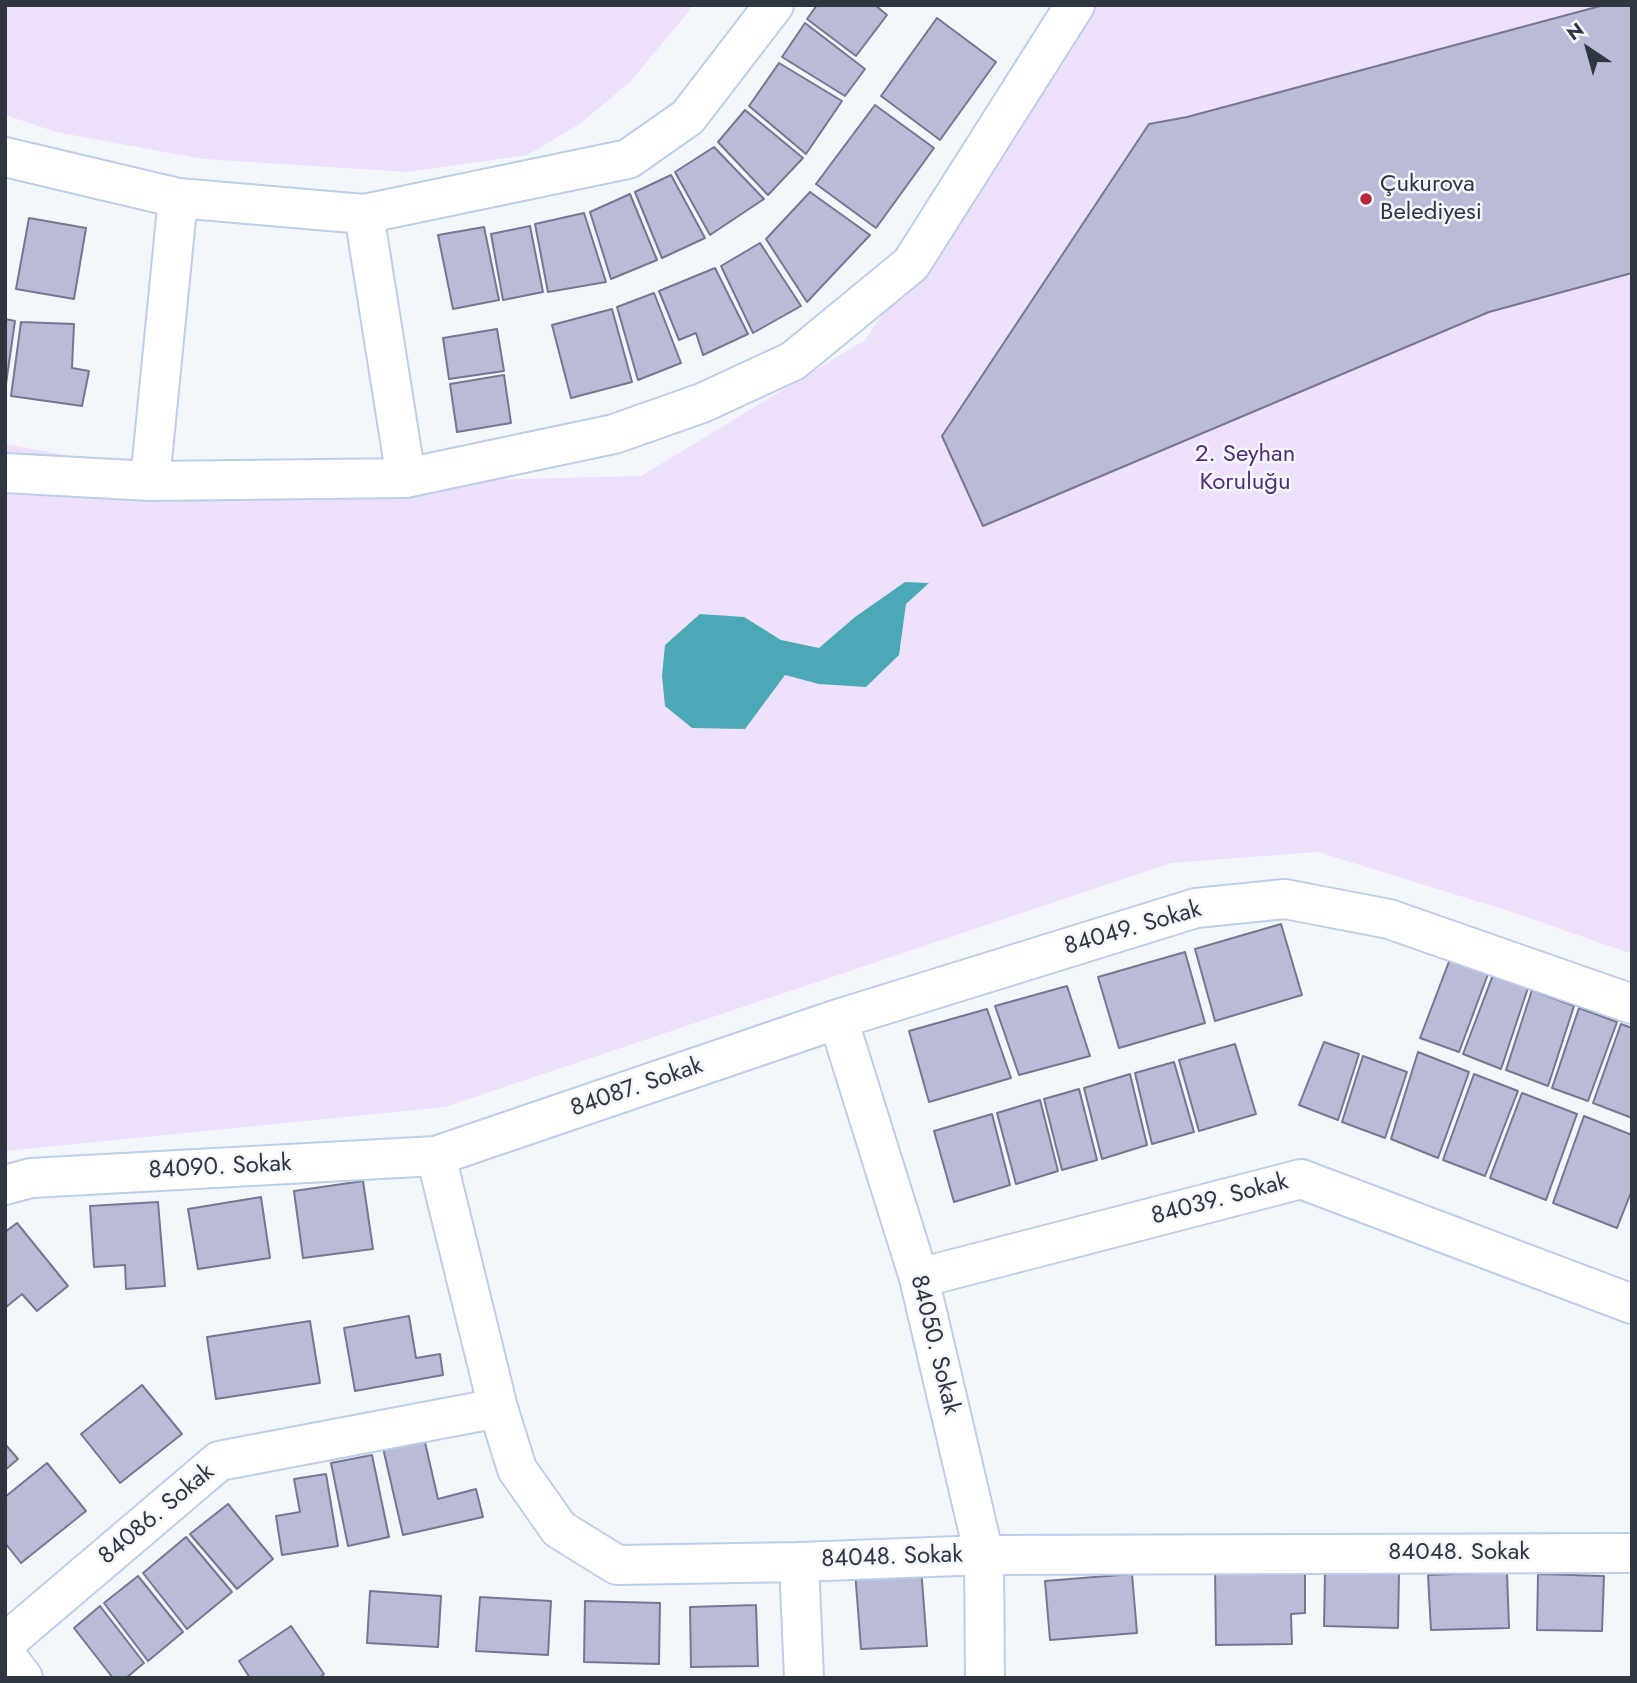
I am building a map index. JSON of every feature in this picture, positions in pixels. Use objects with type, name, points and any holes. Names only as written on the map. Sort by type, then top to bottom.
[{"type":"street","points":[[5,157],[178,198],[364,214],[628,159],[688,117],[774,5]]},
{"type":"street","points":[[5,473],[150,481],[406,478],[614,434],[702,403],[793,361],[911,264],[1074,5]]},
{"type":"street","points":[[150,481],[178,198]]},
{"type":"street","points":[[364,214],[406,478]]},
{"type":"street","name":"84049. Sokak","points":[[838,1019],[1196,908],[1285,899],[1389,919],[1632,1004]]},
{"type":"street","name":"84087. Sokak","points":[[436,1156],[838,1019]]},
{"type":"street","name":"84050. Sokak","points":[[838,1019],[919,1279],[984,1555],[985,1678]]},
{"type":"street","name":"84090. Sokak","points":[[5,1185],[31,1178],[436,1156]]},
{"type":"street","name":"84048. Sokak","points":[[436,1156],[499,1408],[517,1469],[559,1529],[617,1565],[984,1555],[1632,1553]]},
{"type":"street","name":"84039. Sokak","points":[[919,1279],[1301,1179],[1632,1304]]},
{"type":"street","name":"84086. Sokak","points":[[5,1643],[219,1461],[499,1408]]},
{"type":"street","points":[[799,1562],[804,1678]]},
{"type":"street","points":[[5,1654],[23,1678]]},
{"type":"green space","points":[[5,5],[694,5],[630,82],[581,123],[528,155],[407,172],[203,159],[56,132],[5,115]]},
{"type":"green space","name":"2. Seyhan Koruluğu","points":[[1090,5],[1632,5],[1632,954],[1515,913],[1318,852],[1171,863],[445,1107],[5,1151],[5,444],[236,486],[641,476],[865,340]]},
{"type":"water","points":[[905,582],[929,583],[906,604],[899,655],[866,687],[819,684],[785,675],[745,729],[692,728],[665,706],[662,676],[665,645],[700,614],[744,617],[781,640],[819,648],[855,617]]},
{"type":"building","points":[[817,5],[875,5],[887,15],[856,56],[807,19]]},
{"type":"building","name":"Çukurova Belediyesi","points":[[1604,5],[1630,5],[1632,9],[1632,273],[1489,312],[983,526],[942,436],[1149,124],[1187,117]]},
{"type":"building","points":[[937,18],[996,62],[940,140],[881,96]]},
{"type":"building","points":[[805,23],[865,69],[845,96],[782,57]]},
{"type":"building","points":[[779,63],[842,101],[806,154],[749,106]]},
{"type":"building","points":[[875,105],[934,148],[876,228],[816,184]]},
{"type":"building","points":[[745,110],[803,158],[768,195],[718,142]]},
{"type":"building","points":[[714,147],[764,199],[710,235],[675,172]]},
{"type":"building","points":[[671,175],[705,238],[662,258],[635,192]]},
{"type":"building","points":[[810,192],[870,235],[807,302],[766,239]]},
{"type":"building","points":[[630,194],[657,260],[611,279],[590,212]]},
{"type":"building","points":[[584,213],[606,282],[548,292],[535,224]]},
{"type":"building","points":[[29,218],[86,228],[74,299],[16,289]]},
{"type":"building","points":[[530,226],[543,292],[503,300],[491,234]]},
{"type":"building","points":[[484,227],[499,300],[453,309],[438,235]]},
{"type":"building","points":[[760,243],[801,306],[753,333],[721,266]]},
{"type":"building","points":[[715,268],[748,334],[703,355],[696,333],[679,340],[659,291]]},
{"type":"building","points":[[654,293],[681,363],[638,380],[617,307]]},
{"type":"building","points":[[612,309],[632,382],[571,398],[552,325]]},
{"type":"building","points":[[5,319],[15,321],[5,391]]},
{"type":"building","points":[[21,322],[74,324],[72,368],[89,371],[82,406],[11,396]]},
{"type":"building","points":[[497,329],[504,371],[449,379],[443,338]]},
{"type":"building","points":[[504,375],[511,423],[457,432],[450,384]]},
{"type":"building","points":[[1281,924],[1302,995],[1215,1021],[1195,949]]},
{"type":"building","points":[[1185,952],[1205,1023],[1119,1048],[1098,977]]},
{"type":"building","points":[[1450,959],[1488,974],[1459,1052],[1420,1038]]},
{"type":"building","points":[[1493,975],[1528,988],[1501,1069],[1463,1054]]},
{"type":"building","points":[[1067,986],[1090,1056],[1019,1075],[995,1006]]},
{"type":"building","points":[[1532,990],[1574,1006],[1548,1086],[1506,1070]]},
{"type":"building","points":[[1579,1008],[1617,1022],[1588,1101],[1552,1088]]},
{"type":"building","points":[[987,1009],[1011,1078],[929,1102],[909,1031]]},
{"type":"building","points":[[1621,1024],[1632,1028],[1632,1118],[1593,1103]]},
{"type":"building","points":[[1324,1042],[1359,1054],[1338,1120],[1299,1105]]},
{"type":"building","points":[[1235,1044],[1256,1114],[1199,1131],[1179,1060]]},
{"type":"building","points":[[1418,1052],[1469,1072],[1438,1158],[1391,1139]]},
{"type":"building","points":[[1363,1056],[1407,1072],[1385,1138],[1342,1122]]},
{"type":"building","points":[[1174,1062],[1194,1132],[1152,1144],[1135,1073]]},
{"type":"building","points":[[1130,1074],[1147,1145],[1102,1159],[1084,1088]]},
{"type":"building","points":[[1474,1074],[1518,1091],[1485,1176],[1443,1160]]},
{"type":"building","points":[[1079,1089],[1097,1160],[1062,1170],[1044,1099]]},
{"type":"building","points":[[1522,1093],[1577,1114],[1546,1200],[1490,1178]]},
{"type":"building","points":[[1040,1100],[1058,1171],[1016,1184],[997,1113]]},
{"type":"building","points":[[992,1114],[1010,1185],[954,1202],[934,1131]]},
{"type":"building","points":[[1584,1116],[1632,1135],[1632,1190],[1617,1228],[1553,1203]]},
{"type":"building","points":[[363,1181],[373,1249],[303,1258],[294,1191]]},
{"type":"building","points":[[261,1197],[270,1258],[198,1269],[188,1209]]},
{"type":"building","points":[[158,1202],[165,1286],[126,1289],[125,1265],[94,1267],[90,1206]]},
{"type":"building","points":[[17,1223],[68,1286],[37,1311],[22,1294],[5,1308],[5,1232]]},
{"type":"building","points":[[409,1316],[416,1358],[440,1354],[443,1375],[355,1391],[344,1328]]},
{"type":"building","points":[[310,1321],[320,1383],[216,1399],[207,1337]]},
{"type":"building","points":[[142,1385],[182,1434],[120,1483],[81,1434]]},
{"type":"building","points":[[424,1438],[438,1499],[476,1489],[483,1517],[403,1535],[383,1448]]},
{"type":"building","points":[[5,1444],[18,1459],[5,1470]]},
{"type":"building","points":[[372,1455],[389,1537],[348,1546],[331,1463]]},
{"type":"building","points":[[47,1463],[86,1511],[21,1563],[5,1543],[5,1497]]},
{"type":"building","points":[[326,1474],[338,1546],[282,1555],[276,1516],[300,1512],[294,1479]]},
{"type":"building","points":[[228,1504],[273,1559],[237,1589],[190,1534]]},
{"type":"building","points":[[186,1537],[232,1592],[187,1629],[143,1573]]},
{"type":"building","points":[[921,1567],[927,1646],[861,1649],[855,1571]]},
{"type":"building","points":[[1305,1568],[1305,1613],[1291,1614],[1292,1644],[1216,1645],[1215,1569]]},
{"type":"building","points":[[1325,1571],[1399,1573],[1398,1628],[1324,1626]]},
{"type":"building","points":[[1507,1572],[1509,1628],[1431,1630],[1428,1575]]},
{"type":"building","points":[[1132,1574],[1137,1633],[1050,1640],[1045,1581]]},
{"type":"building","points":[[1538,1574],[1604,1576],[1602,1631],[1537,1630]]},
{"type":"building","points":[[138,1576],[183,1632],[148,1661],[104,1603]]},
{"type":"building","points":[[370,1591],[441,1596],[438,1647],[367,1643]]},
{"type":"building","points":[[480,1597],[551,1601],[548,1655],[476,1651]]},
{"type":"building","points":[[585,1601],[660,1603],[659,1664],[584,1662]]},
{"type":"building","points":[[756,1605],[758,1666],[691,1667],[690,1607]]},
{"type":"building","points":[[100,1606],[144,1663],[126,1678],[113,1678],[74,1628]]},
{"type":"building","points":[[291,1626],[324,1674],[319,1678],[250,1678],[239,1661]]},
{"type":"place","name":"Çukurova Belediyesi","points":[[1366,199]]}]
